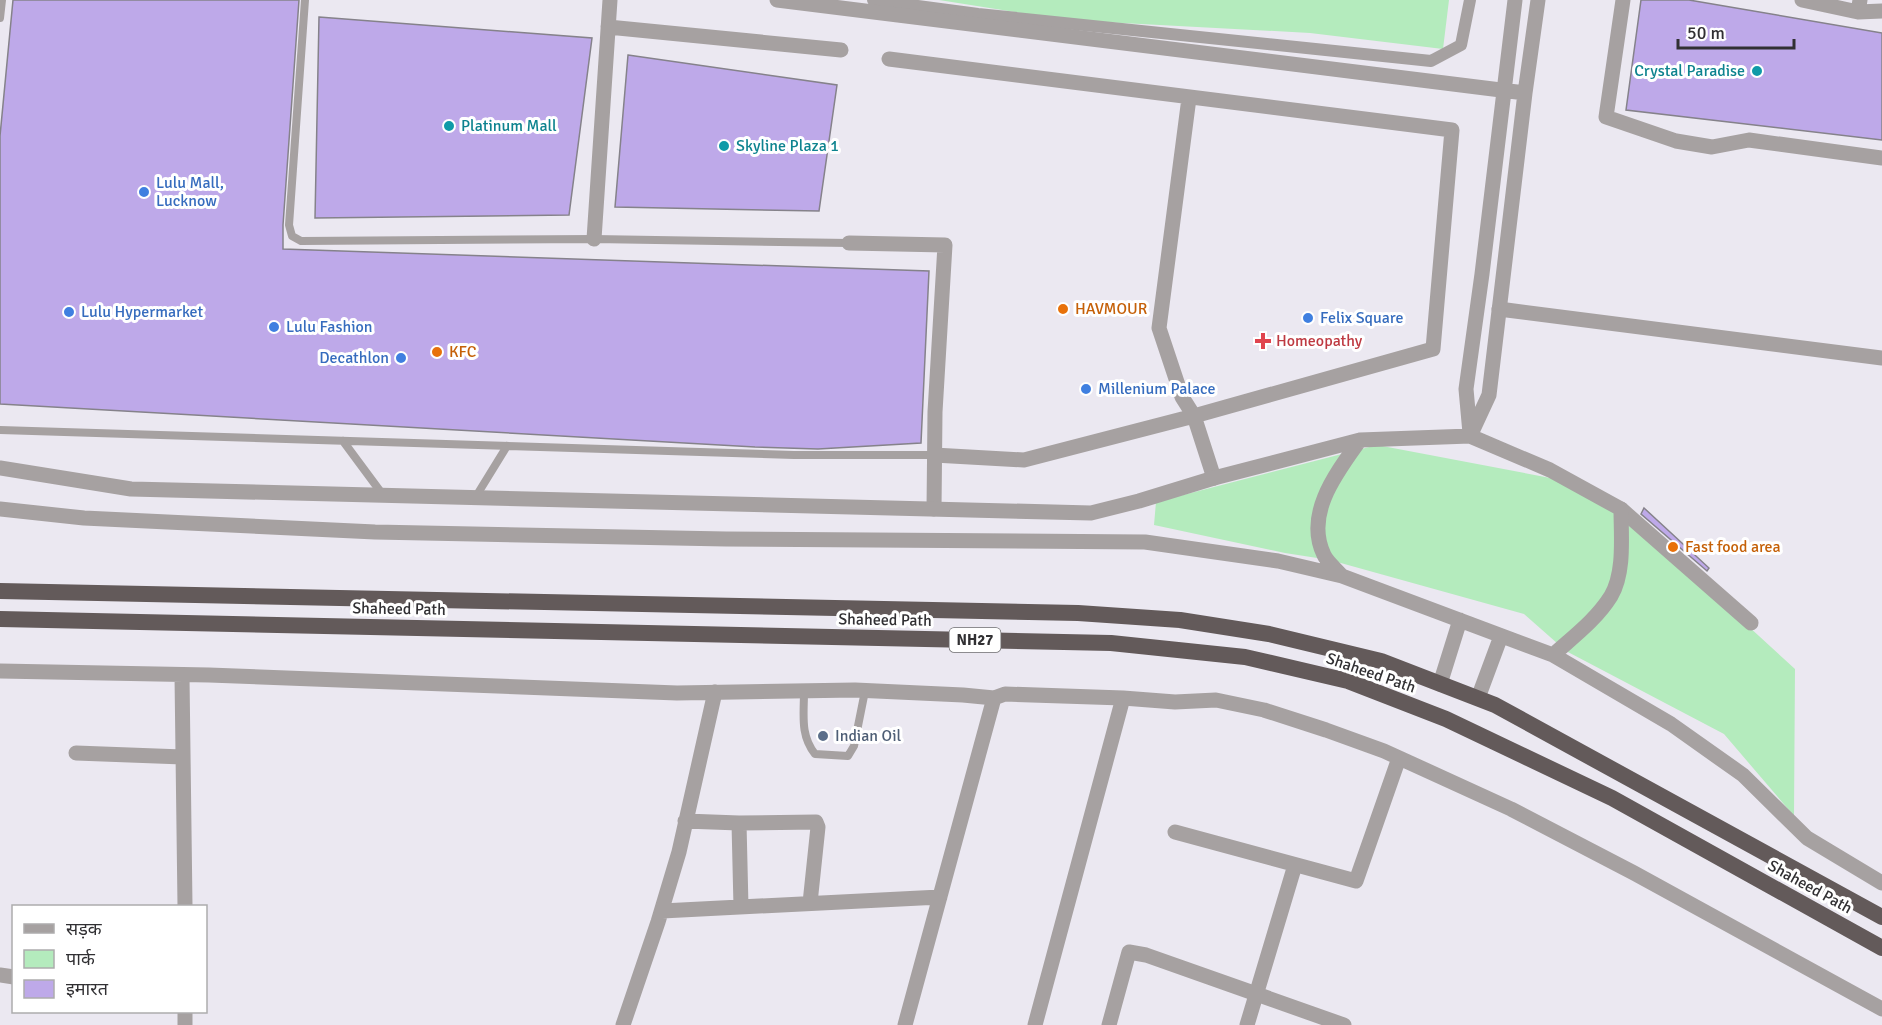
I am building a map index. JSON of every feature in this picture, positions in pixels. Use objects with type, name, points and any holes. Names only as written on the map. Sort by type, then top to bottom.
[{"type":"highway","name":"Shaheed Path","points":[[0,591],[1066,613],[1180,620],[1269,634],[1381,661],[1506,710],[1882,917]]},
{"type":"highway","name":"Shaheed Path","points":[[0,619],[1111,643],[1245,657],[1348,681],[1446,719],[1612,798],[1882,948]]},
{"type":"street","points":[[594,239],[610,0]]},
{"type":"street","points":[[777,0],[1525,93]]},
{"type":"street","points":[[873,0],[978,14],[1431,61],[1461,45],[1470,0]]},
{"type":"street","points":[[1470,436],[1466,389],[1515,0]]},
{"type":"street","points":[[1470,436],[1489,395],[1538,0]]},
{"type":"street","points":[[1623,0],[1606,117],[1676,141],[1712,147],[1749,140],[1882,158]]},
{"type":"street","points":[[1802,0],[1859,6],[1882,11]]},
{"type":"street","points":[[608,27],[841,50]]},
{"type":"street","points":[[889,59],[1452,130],[1433,350],[1024,460],[934,455]]},
{"type":"street","points":[[1189,98],[1159,328],[1182,397],[1194,416],[1214,478]]},
{"type":"street","points":[[849,243],[945,245],[934,455],[934,509]]},
{"type":"street","points":[[1499,309],[1882,358]]},
{"type":"street","points":[[0,468],[131,489],[1091,513],[1140,501],[1214,478],[1360,441],[1470,436],[1550,470],[1621,509],[1750,623]]},
{"type":"street","points":[[1342,576],[1324,556],[1317,533],[1319,514],[1333,478],[1360,441]]},
{"type":"street","points":[[0,509],[84,518],[375,532],[726,539],[1145,542],[1278,561],[1342,576],[1552,655],[1671,724],[1743,775],[1807,838],[1882,883]]},
{"type":"street","points":[[1552,655],[1589,623],[1611,594],[1619,570],[1621,509]]},
{"type":"street","points":[[1440,684],[1460,620]]},
{"type":"street","points":[[1478,698],[1501,636]]},
{"type":"street","points":[[0,671],[209,675],[676,693],[865,691],[994,698],[1005,694],[1175,702],[1216,700],[1264,710],[1326,730],[1399,758],[1510,809],[1634,873],[1882,1009]]},
{"type":"street","points":[[182,676],[185,905]]},
{"type":"street","points":[[623,1025],[662,911],[679,852],[715,692]]},
{"type":"street","points":[[906,1025],[994,698]]},
{"type":"street","points":[[1035,1025],[1123,698]]},
{"type":"street","points":[[76,753],[183,757]]},
{"type":"street","points":[[1175,832],[1356,881],[1399,758]]},
{"type":"street","points":[[685,821],[816,822],[818,827],[810,903]]},
{"type":"street","points":[[739,823],[741,907]]},
{"type":"street","points":[[1247,1025],[1295,865]]},
{"type":"street","points":[[662,911],[940,897]]},
{"type":"street","points":[[1109,1025],[1129,952],[1146,955],[1344,1025]]},
{"type":"lane","points":[[0,18],[2,0]]},
{"type":"lane","points":[[305,0],[289,225],[292,236],[302,240],[594,239],[849,243]]},
{"type":"lane","points":[[0,430],[794,455],[934,455]]},
{"type":"lane","points":[[344,441],[383,495]]},
{"type":"lane","points":[[475,498],[507,446]]},
{"type":"lane","points":[[804,691],[803,728],[807,744],[815,754],[839,757],[848,756],[854,746],[865,691]]},
{"type":"green space","points":[[939,0],[1449,0],[1443,49],[1310,33],[1066,20]]},
{"type":"green space","points":[[1377,445],[1582,484],[1664,549],[1795,669],[1794,816],[1724,734],[1566,651],[1524,614],[1330,560],[1285,553],[1154,525],[1156,502]]},
{"type":"building","name":"Lulu Mall, Lucknow","points":[[13,0],[299,0],[283,249],[929,271],[921,443],[818,449],[755,447],[0,404],[0,136]]},
{"type":"building","name":"Crystal Paradise","points":[[1641,0],[1689,0],[1882,33],[1882,140],[1626,110]]},
{"type":"building","name":"Platinum Mall","points":[[319,17],[592,38],[569,215],[315,218]]},
{"type":"building","name":"Skyline Plaza 1","points":[[628,55],[837,85],[819,211],[615,207]]},
{"type":"building","points":[[1644,508],[1709,568],[1707,571],[1641,514]]},
{"type":"place","name":"Crystal Paradise","points":[[1757,71]]},
{"type":"place","name":"Platinum Mall","points":[[449,126]]},
{"type":"place","name":"Skyline Plaza 1","points":[[724,146]]},
{"type":"place","name":"Lulu Mall, Lucknow","points":[[144,192]]},
{"type":"place","name":"HAVMOUR","points":[[1063,309]]},
{"type":"place","name":"Lulu Hypermarket","points":[[69,312]]},
{"type":"place","name":"Felix Square","points":[[1308,318]]},
{"type":"place","name":"Lulu Fashion","points":[[274,327]]},
{"type":"place","name":"Homeopathy","points":[[1263,341]]},
{"type":"place","name":"KFC","points":[[437,352]]},
{"type":"place","name":"Decathlon","points":[[401,358]]},
{"type":"place","name":"Millenium Palace","points":[[1086,389]]},
{"type":"place","name":"Fast food area","points":[[1673,547]]},
{"type":"place","name":"Indian Oil","points":[[823,736]]}]
